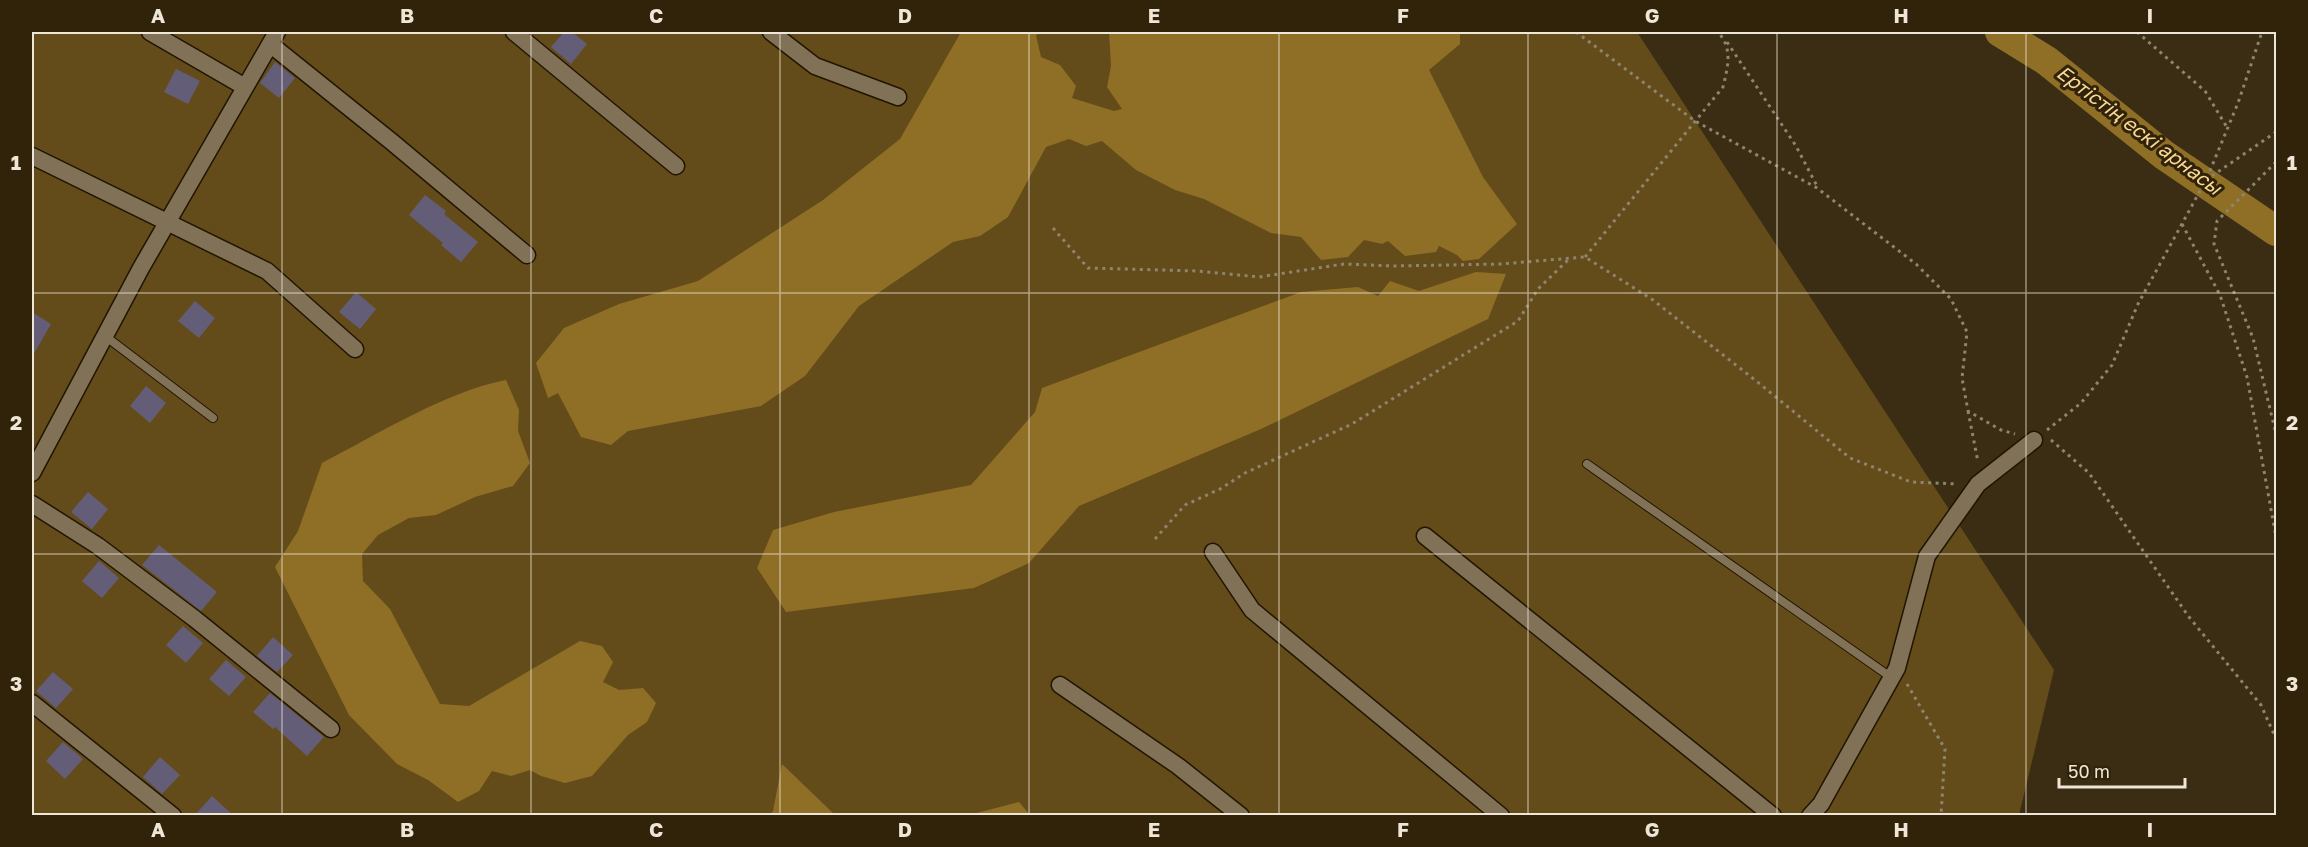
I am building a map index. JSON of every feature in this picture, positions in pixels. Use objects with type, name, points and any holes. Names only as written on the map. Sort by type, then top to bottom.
[{"type":"street","points":[[150,32],[245,87]]},
{"type":"street","points":[[514,32],[676,166]]},
{"type":"street","points":[[771,32],[815,66],[898,97]]},
{"type":"street","points":[[32,473],[168,221],[273,38],[527,255]]},
{"type":"street","points":[[32,156],[267,271],[355,349]]},
{"type":"street","points":[[1810,816],[1821,804],[1895,673],[1927,556],[1982,481],[2038,436]]},
{"type":"street","points":[[32,504],[98,546],[142,579],[331,729]]},
{"type":"street","points":[[1425,536],[1773,816]]},
{"type":"street","points":[[1213,552],[1252,610],[1501,816]]},
{"type":"street","points":[[1060,686],[1178,766],[1241,816]]},
{"type":"street","points":[[32,703],[173,816]]},
{"type":"lane","points":[[105,336],[213,418]]},
{"type":"lane","points":[[1587,464],[1895,673]]},
{"type":"path","points":[[1053,228],[1088,268],[1187,270],[1259,277],[1344,264],[1393,266],[1502,264],[1585,257],[1653,300],[1850,458],[1911,482],[1982,481],[1962,378],[1967,332],[1951,299],[1916,264],[1817,188],[1695,121],[1576,32]]},
{"type":"path","points":[[1718,32],[1796,146],[1817,188]]},
{"type":"path","points":[[2138,32],[2205,91],[2228,129]]},
{"type":"path","points":[[2038,436],[2080,403],[2112,365],[2138,304],[2206,180],[2238,103],[2262,32]]},
{"type":"path","points":[[1585,257],[1723,87],[1729,62],[1726,41]]},
{"type":"path","points":[[2206,180],[2277,132]]},
{"type":"path","points":[[2277,162],[2217,221],[2214,243],[2253,338],[2277,434]]},
{"type":"path","points":[[2182,224],[2199,261],[2220,295],[2247,377],[2277,537]]},
{"type":"path","points":[[1155,539],[1185,505],[1220,489],[1245,473],[1352,424],[1518,321],[1538,289],[1571,257]]},
{"type":"path","points":[[1968,411],[2001,430],[2038,436],[2089,473],[2189,618],[2261,705],[2277,739]]},
{"type":"path","points":[[1895,673],[1945,749],[1941,816]]},
{"type":"shaded area","points":[[32,32],[1637,32],[2054,670],[2019,815],[32,815]]},
{"type":"shaded area","points":[[961,32],[1045,32],[1036,35],[1041,57],[1060,65],[1076,86],[1072,98],[1114,111],[1122,109],[1107,87],[1111,66],[1109,32],[1460,32],[1460,44],[1429,70],[1483,177],[1517,224],[1479,259],[1463,261],[1457,255],[1439,246],[1436,252],[1405,256],[1388,241],[1382,244],[1364,240],[1348,257],[1321,260],[1301,237],[1271,233],[1204,199],[1175,190],[1136,170],[1102,141],[1086,146],[1069,139],[1046,147],[1008,217],[980,236],[953,242],[859,306],[805,376],[761,406],[628,431],[611,445],[581,437],[558,393],[548,398],[536,363],[564,328],[619,304],[698,281],[823,200],[900,139]]},
{"type":"shaded area","points":[[1476,272],[1506,274],[1488,319],[1261,429],[1079,506],[1029,563],[974,588],[786,612],[757,568],[773,530],[834,512],[971,485],[1035,412],[1042,388],[1301,292],[1358,287],[1378,296],[1390,281],[1419,291]]},
{"type":"shaded area","points":[[506,380],[519,410],[518,431],[530,463],[513,486],[475,497],[436,515],[409,518],[378,535],[362,554],[363,581],[390,609],[440,704],[469,706],[580,641],[602,646],[613,662],[603,682],[619,690],[643,688],[656,703],[647,722],[628,735],[592,776],[565,783],[530,770],[511,776],[492,771],[479,791],[458,802],[428,780],[397,764],[349,715],[275,567],[298,531],[322,463],[436,404]]},
{"type":"shaded area","points":[[782,764],[835,815],[770,815],[773,811]]},
{"type":"shaded area","points":[[1019,802],[1030,815],[969,815]]},
{"type":"building","points":[[564,32],[572,32],[587,44],[571,64],[551,47]]},
{"type":"building","points":[[275,62],[295,78],[279,98],[260,83]]},
{"type":"building","points":[[176,69],[200,81],[188,104],[164,92]]},
{"type":"building","points":[[425,195],[446,211],[444,214],[478,242],[461,262],[441,245],[443,243],[409,215]]},
{"type":"building","points":[[356,292],[376,309],[360,329],[339,312]]},
{"type":"building","points":[[195,301],[215,318],[199,338],[178,321]]},
{"type":"building","points":[[32,312],[51,324],[32,357]]},
{"type":"building","points":[[146,386],[166,403],[150,423],[130,406]]},
{"type":"building","points":[[88,492],[108,509],[92,529],[71,512]]},
{"type":"building","points":[[159,545],[217,592],[201,611],[142,565]]},
{"type":"building","points":[[99,561],[119,578],[102,598],[82,581]]},
{"type":"building","points":[[183,626],[203,643],[186,663],[166,645]]},
{"type":"building","points":[[273,637],[293,655],[277,672],[257,656]]},
{"type":"building","points":[[226,660],[246,677],[229,696],[209,679]]},
{"type":"building","points":[[53,672],[73,689],[56,708],[36,691]]},
{"type":"building","points":[[270,693],[324,737],[307,756],[275,727],[273,729],[253,712]]},
{"type":"building","points":[[63,742],[83,759],[65,779],[46,761]]},
{"type":"building","points":[[160,757],[180,775],[162,794],[143,777]]},
{"type":"building","points":[[212,796],[234,816],[194,816]]},
{"type":"waterway","name":"Ертістің ескі арнасы","points":[[2000,32],[2047,61],[2164,155],[2276,231]]}]
